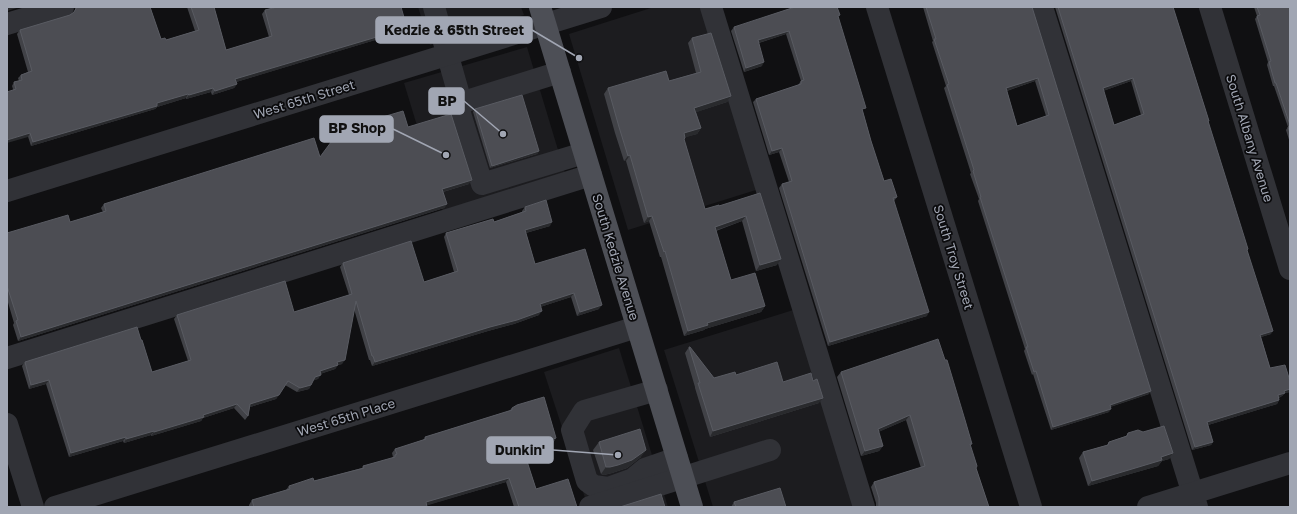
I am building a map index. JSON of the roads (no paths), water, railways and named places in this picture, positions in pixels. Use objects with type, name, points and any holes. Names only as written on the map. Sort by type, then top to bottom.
[{"type":"main road","name":"South Kedzie Avenue","points":[[543,16],[692,507]]},
{"type":"street","points":[[7,24],[63,7]]},
{"type":"street","points":[[434,7],[461,102]]},
{"type":"street","name":"West 65th Street","points":[[7,191],[448,54],[543,16],[601,7]]},
{"type":"street","points":[[711,7],[864,507]]},
{"type":"street","name":"South Troy Street","points":[[877,7],[1031,507]]},
{"type":"street","points":[[1042,7],[1194,500]]},
{"type":"street","name":"South Albany Avenue","points":[[1210,7],[1290,269]]},
{"type":"street","points":[[560,72],[457,104],[482,184],[584,153]]},
{"type":"street","points":[[7,358],[591,175]]},
{"type":"street","name":"West 65th Place","points":[[55,507],[637,326]]},
{"type":"street","points":[[657,390],[584,411],[572,430],[587,481],[594,486],[608,488],[633,479],[645,469],[680,468],[770,450]]},
{"type":"street","points":[[7,424],[33,507]]},
{"type":"street","points":[[1148,507],[1194,500],[1290,463]]},
{"type":"street","points":[[590,507],[680,468]]},
{"type":"place","name":"Kedzie & 65th Street","points":[[579,58]]},
{"type":"place","name":"BP","points":[[503,134]]},
{"type":"place","name":"BP Shop","points":[[446,155]]},
{"type":"place","name":"Dunkin'","points":[[618,455]]}]
